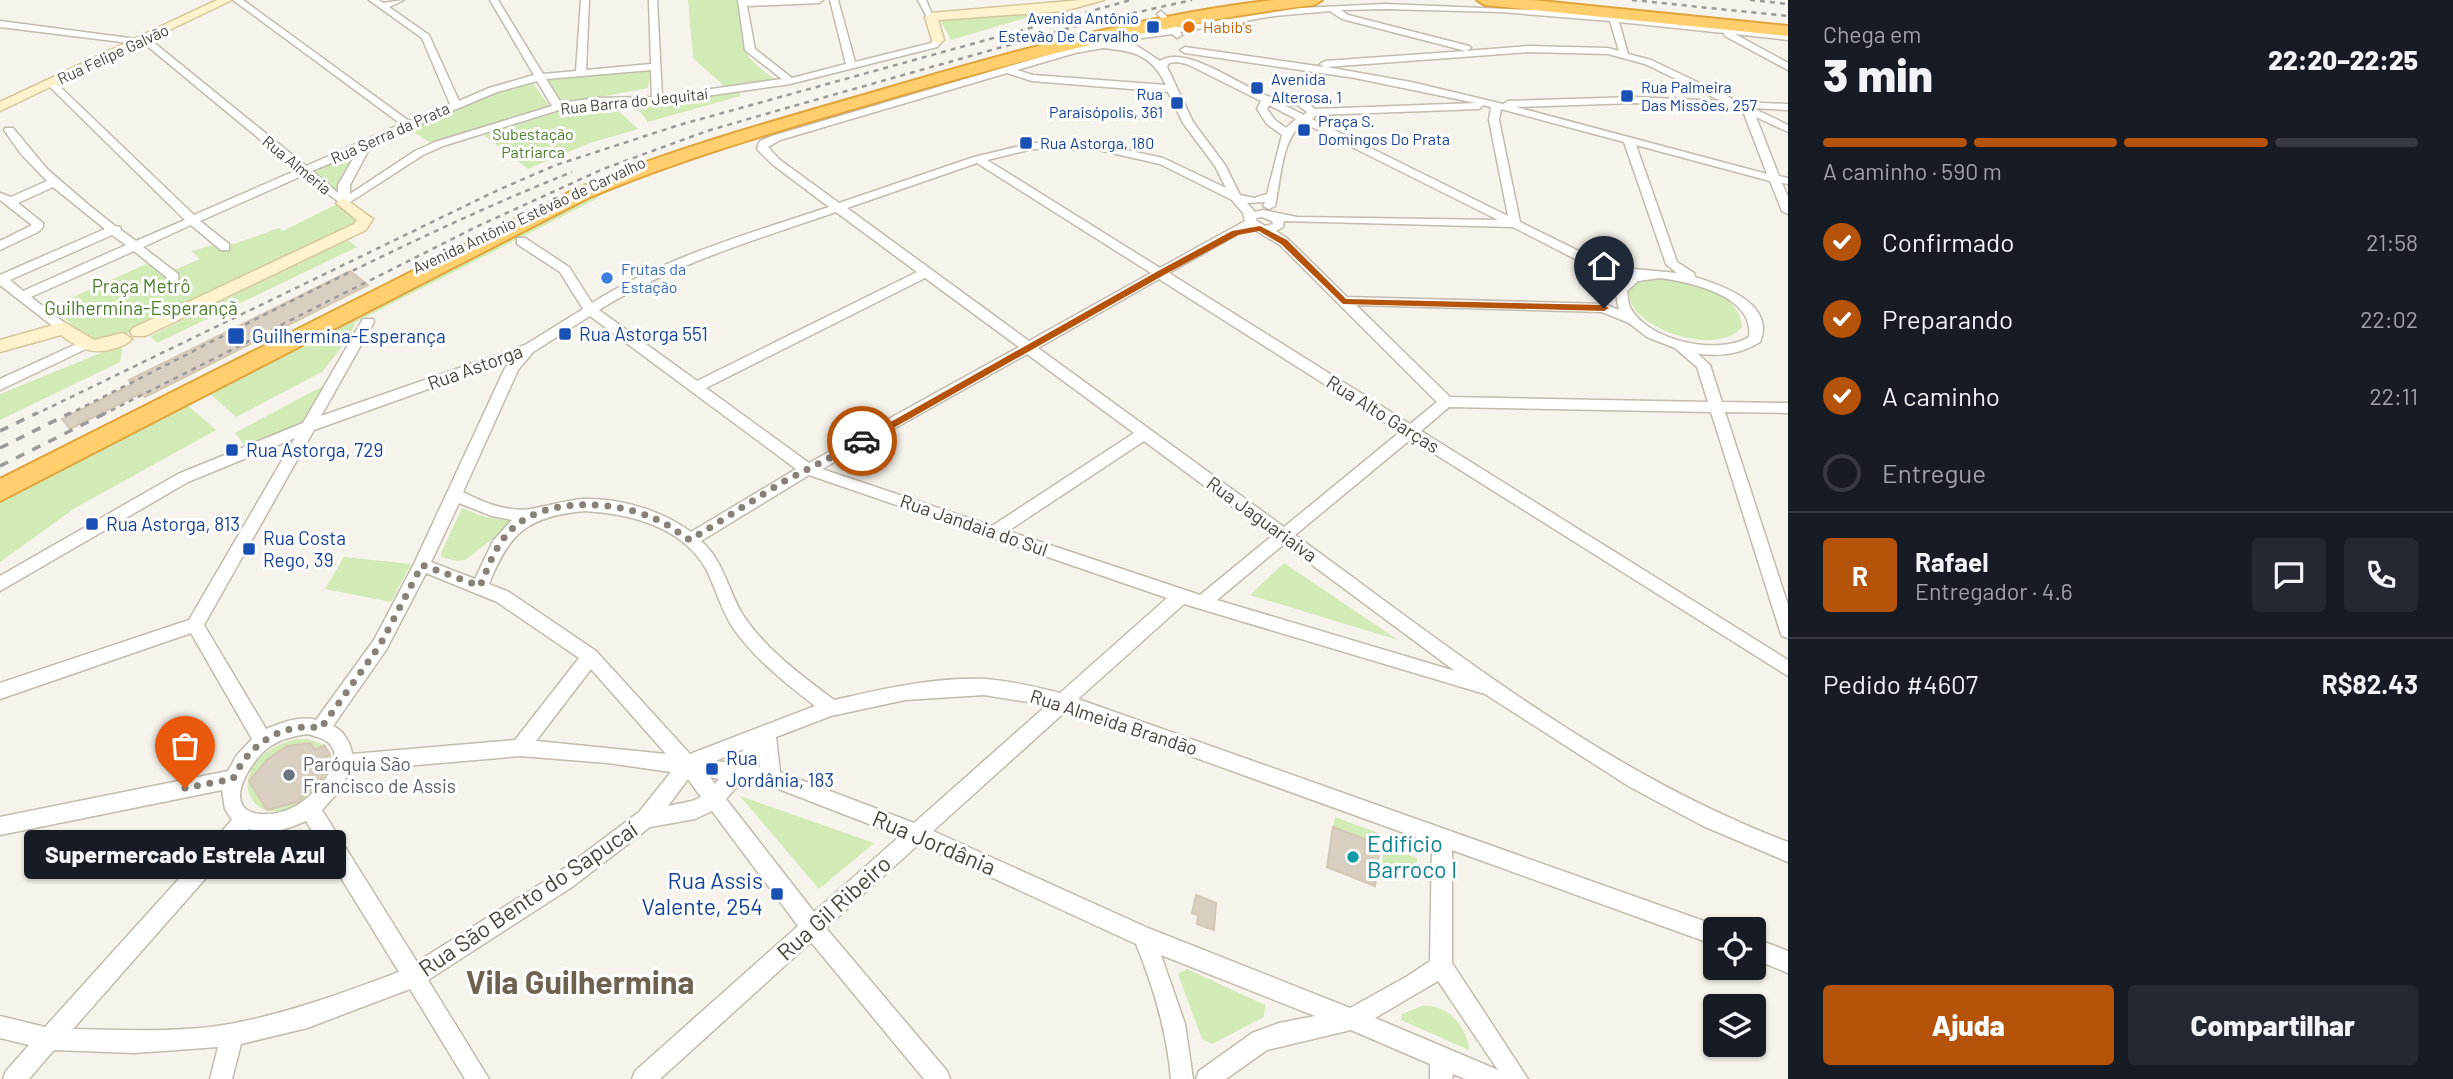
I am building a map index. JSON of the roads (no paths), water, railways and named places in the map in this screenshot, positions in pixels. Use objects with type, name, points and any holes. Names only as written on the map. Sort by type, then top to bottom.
[{"type":"highway","name":"Avenida Antônio Estêvão de Carvalho","points":[[0,491],[402,284],[624,175],[718,142],[994,62],[1072,43],[1116,36],[1255,0]]},
{"type":"highway","name":"Avenida Antônio Estêvão de Carvalho","points":[[0,479],[479,235],[583,186],[651,158],[1046,41],[1138,19],[1168,22],[1233,9],[1314,0]]},
{"type":"highway","points":[[1485,0],[1788,28]]},
{"type":"highway","points":[[1542,0],[1788,28]]},
{"type":"highway","points":[[1116,36],[1113,29],[1138,19]]},
{"type":"street","name":"Rua Felipe Galvão","points":[[0,107],[226,0]]},
{"type":"street","points":[[237,0],[408,125]]},
{"type":"street","points":[[373,0],[426,37],[455,104]]},
{"type":"street","points":[[383,6],[400,0]]},
{"type":"street","points":[[581,74],[585,0]]},
{"type":"street","points":[[653,0],[657,100]]},
{"type":"street","points":[[790,81],[750,50],[743,2],[819,0]]},
{"type":"street","points":[[834,0],[851,66]]},
{"type":"street","points":[[922,0],[938,40]]},
{"type":"street","points":[[931,17],[1024,5],[1098,0]]},
{"type":"street","points":[[497,1],[558,107]]},
{"type":"street","name":"Avenida Antônio Estêvão de Carvalho","points":[[1168,22],[1332,7],[1436,6],[1614,19],[1788,37]]},
{"type":"street","points":[[1332,7],[1345,17],[1478,52]]},
{"type":"street","points":[[1614,19],[1624,53]]},
{"type":"street","points":[[1168,22],[1178,47],[1190,62]]},
{"type":"street","name":"Rua Almeria","points":[[0,23],[141,40],[154,46],[304,172],[365,219],[360,227],[131,336],[98,349],[85,344]]},
{"type":"street","points":[[1723,30],[1788,67]]},
{"type":"street","points":[[1116,36],[1162,67],[1188,123],[1220,165],[1236,198],[1257,224],[1284,242],[1446,402]]},
{"type":"street","name":"Rua Barra do Jequitaí","points":[[344,203],[427,149],[477,130],[558,107],[596,101],[657,100],[790,81],[934,45],[938,40]]},
{"type":"street","points":[[1008,70],[1092,46],[1156,52],[1178,47],[1313,67],[1413,86],[1496,105],[1775,180],[1788,181]]},
{"type":"street","points":[[1313,67],[1339,62],[1556,48],[1624,53],[1788,129]]},
{"type":"street","points":[[1162,67],[1165,61],[1170,59],[1190,62],[1593,263],[1612,270],[1670,275],[1700,282]]},
{"type":"street","name":"Rua Serra da Prata","points":[[22,296],[455,104],[540,77],[655,67]]},
{"type":"street","points":[[1008,70],[1032,78],[1173,89]]},
{"type":"street","name":"Rua Jaguariaiva","points":[[1008,70],[776,138],[762,146],[776,162],[1495,691],[1608,768],[1757,841],[1788,852]]},
{"type":"street","points":[[51,83],[193,221],[225,247]]},
{"type":"street","points":[[1266,101],[1283,99],[1301,102],[1313,111],[1634,100],[1745,108],[1788,107]]},
{"type":"street","points":[[1266,101],[1262,109],[1265,115],[1289,135]]},
{"type":"street","points":[[1496,105],[1494,120],[1515,224]]},
{"type":"street","points":[[1745,108],[1788,211]]},
{"type":"street","points":[[1284,242],[1276,220],[1272,196],[1274,176],[1294,125],[1310,117],[1313,111]]},
{"type":"street","points":[[9,130],[25,156],[52,183],[137,245],[174,277]]},
{"type":"street","points":[[1629,141],[1672,264],[1700,282],[1733,297],[1748,309],[1756,322],[1755,339],[1745,347],[1708,357],[1703,365]]},
{"type":"street","points":[[344,203],[344,185],[351,168],[367,144]]},
{"type":"street","name":"Rua Astorga","points":[[0,584],[50,552],[183,478],[309,426],[530,348],[589,309],[643,279],[683,261],[978,159],[1032,146],[1071,144],[1143,155],[1185,171],[1236,198]]},
{"type":"street","name":"Rua Alto Garças","points":[[978,159],[1788,669]]},
{"type":"street","points":[[1185,171],[1206,171],[1220,165]]},
{"type":"street","points":[[0,246],[39,225],[6,199],[52,183]]},
{"type":"street","points":[[1236,198],[1254,201],[1272,196]]},
{"type":"street","points":[[1257,224],[1256,213],[1276,220]]},
{"type":"street","points":[[690,540],[807,468],[852,447],[1028,346],[1235,233],[1257,224],[1297,220],[1515,224]]},
{"type":"street","points":[[0,280],[116,229]]},
{"type":"street","name":"Rua Jandaia do Sul","points":[[521,241],[565,270],[589,309],[807,468],[1181,596],[1495,691]]},
{"type":"street","points":[[1593,263],[1604,271],[1620,295],[1623,307],[1637,322]]},
{"type":"street","points":[[1604,308],[1620,295],[1628,281],[1651,275],[1672,264]]},
{"type":"street","points":[[696,387],[927,272]]},
{"type":"street","points":[[0,280],[85,344],[0,385]]},
{"type":"street","points":[[1343,301],[1604,308],[1637,322],[1674,343],[1703,365],[1788,631]]},
{"type":"street","points":[[0,691],[195,625],[368,322]]},
{"type":"street","points":[[0,346],[64,328]]},
{"type":"street","points":[[1674,343],[1707,351],[1730,351]]},
{"type":"street","points":[[321,728],[380,645],[422,565],[512,368],[530,348]]},
{"type":"street","points":[[1203,602],[1446,402],[1788,408]]},
{"type":"street","points":[[995,532],[1145,433]]},
{"type":"street","points":[[454,494],[484,510],[499,514],[533,515]]},
{"type":"street","points":[[480,586],[504,537],[513,527],[533,515],[563,506],[631,510],[654,518],[690,540],[703,552],[737,619],[750,636],[778,667],[831,708],[767,735],[747,738],[687,764],[646,819]]},
{"type":"street","name":"Rua Astorga","points":[[0,573],[50,552]]},
{"type":"street","points":[[422,565],[503,597],[590,656],[687,764],[813,928],[939,1079]]},
{"type":"street","name":"Rua Gil Ribeiro","points":[[643,1079],[1181,596]]},
{"type":"street","points":[[195,625],[263,741]]},
{"type":"street","points":[[520,748],[590,656]]},
{"type":"street","name":"Rua Almeida Brandão","points":[[831,708],[905,692],[984,687],[1024,692],[1064,702],[1703,931]]},
{"type":"street","points":[[293,727],[321,728],[340,741],[344,763],[338,780],[326,796],[310,809],[276,823],[259,823],[246,819],[234,809],[230,795],[233,779],[239,765],[263,741],[293,727]]},
{"type":"street","points":[[646,819],[686,812],[714,800],[767,735]]},
{"type":"street","points":[[767,735],[771,777]]},
{"type":"street","name":"Rua Jordânia","points":[[344,763],[520,748],[687,764],[771,777],[916,833],[1143,937],[1352,1019],[1492,1079]]},
{"type":"street","points":[[0,826],[233,779]]},
{"type":"street","points":[[310,809],[478,1079]]},
{"type":"street","points":[[14,1079],[246,819]]},
{"type":"street","name":"Rua São Bento do Sapucaí","points":[[0,1027],[48,1040],[135,1042],[232,1035],[307,1017],[413,977],[565,880],[646,819]]},
{"type":"street","points":[[1443,837],[1441,966],[1517,1079]]},
{"type":"street","points":[[1143,937],[1170,1000],[1180,1049],[1182,1079]]},
{"type":"street","points":[[1766,954],[1788,962]]},
{"type":"street","points":[[1207,1079],[1260,1041],[1279,1034],[1352,1019],[1414,985],[1441,966]]},
{"type":"street","points":[[221,1079],[232,1035]]},
{"type":"street","points":[[1441,1079],[1442,1056]]},
{"type":"railway","points":[[34,415],[496,191],[556,165],[679,125],[1131,0]]},
{"type":"railway","points":[[102,415],[476,227],[603,169],[707,131],[769,113],[1080,25],[1192,0]]},
{"type":"railway","points":[[1632,0],[1788,16]]},
{"type":"railway","points":[[1750,0],[1788,4]]},
{"type":"railway","points":[[67,415],[380,257],[572,172]]},
{"type":"railway","points":[[0,431],[37,413]]},
{"type":"railway","points":[[0,448],[70,413]]},
{"type":"railway","points":[[102,415],[106,413]]},
{"type":"railway","points":[[0,466],[102,415]]},
{"type":"place","name":"Avenida Antônio Estevão De Carvalho","points":[[1153,27]]},
{"type":"place","name":"Habib's","points":[[1189,27]]},
{"type":"place","name":"Avenida Alterosa, 1","points":[[1257,88]]},
{"type":"place","name":"Rua Palmeira Das Missões, 257","points":[[1627,96]]},
{"type":"place","name":"Rua Paraisópolis, 361","points":[[1177,103]]},
{"type":"place","name":"Praça S. Domingos Do Prata","points":[[1304,130]]},
{"type":"place","name":"Rua Astorga, 180","points":[[1026,143]]},
{"type":"place","name":"Frutas da Estação","points":[[607,278]]},
{"type":"place","name":"Rua Astorga 551","points":[[565,334]]},
{"type":"place","name":"Guilhermina-Esperança","points":[[236,336]]},
{"type":"place","name":"Rua Astorga, 729","points":[[232,450]]},
{"type":"place","name":"Rua Astorga, 813","points":[[92,524]]},
{"type":"place","name":"Rua Costa Rego, 39","points":[[249,549]]},
{"type":"place","name":"Rua Jordânia, 183","points":[[712,769]]},
{"type":"place","name":"Paróquia São Francisco de Assis","points":[[289,775]]},
{"type":"place","name":"Supermercado Estrela Azul","points":[[185,788]]},
{"type":"place","name":"Edifício Barroco I","points":[[1353,857]]},
{"type":"place","name":"Rua Assis Valente, 254","points":[[777,894]]},
{"type":"district","name":"Vila Guilhermina","points":[[580,983]]},
{"type":"park label","name":"Subestação Patriarca","points":[[533,143]]},
{"type":"park label","name":"Praça Metrô Guilhermina-Esperançã","points":[[141,297]]}]
